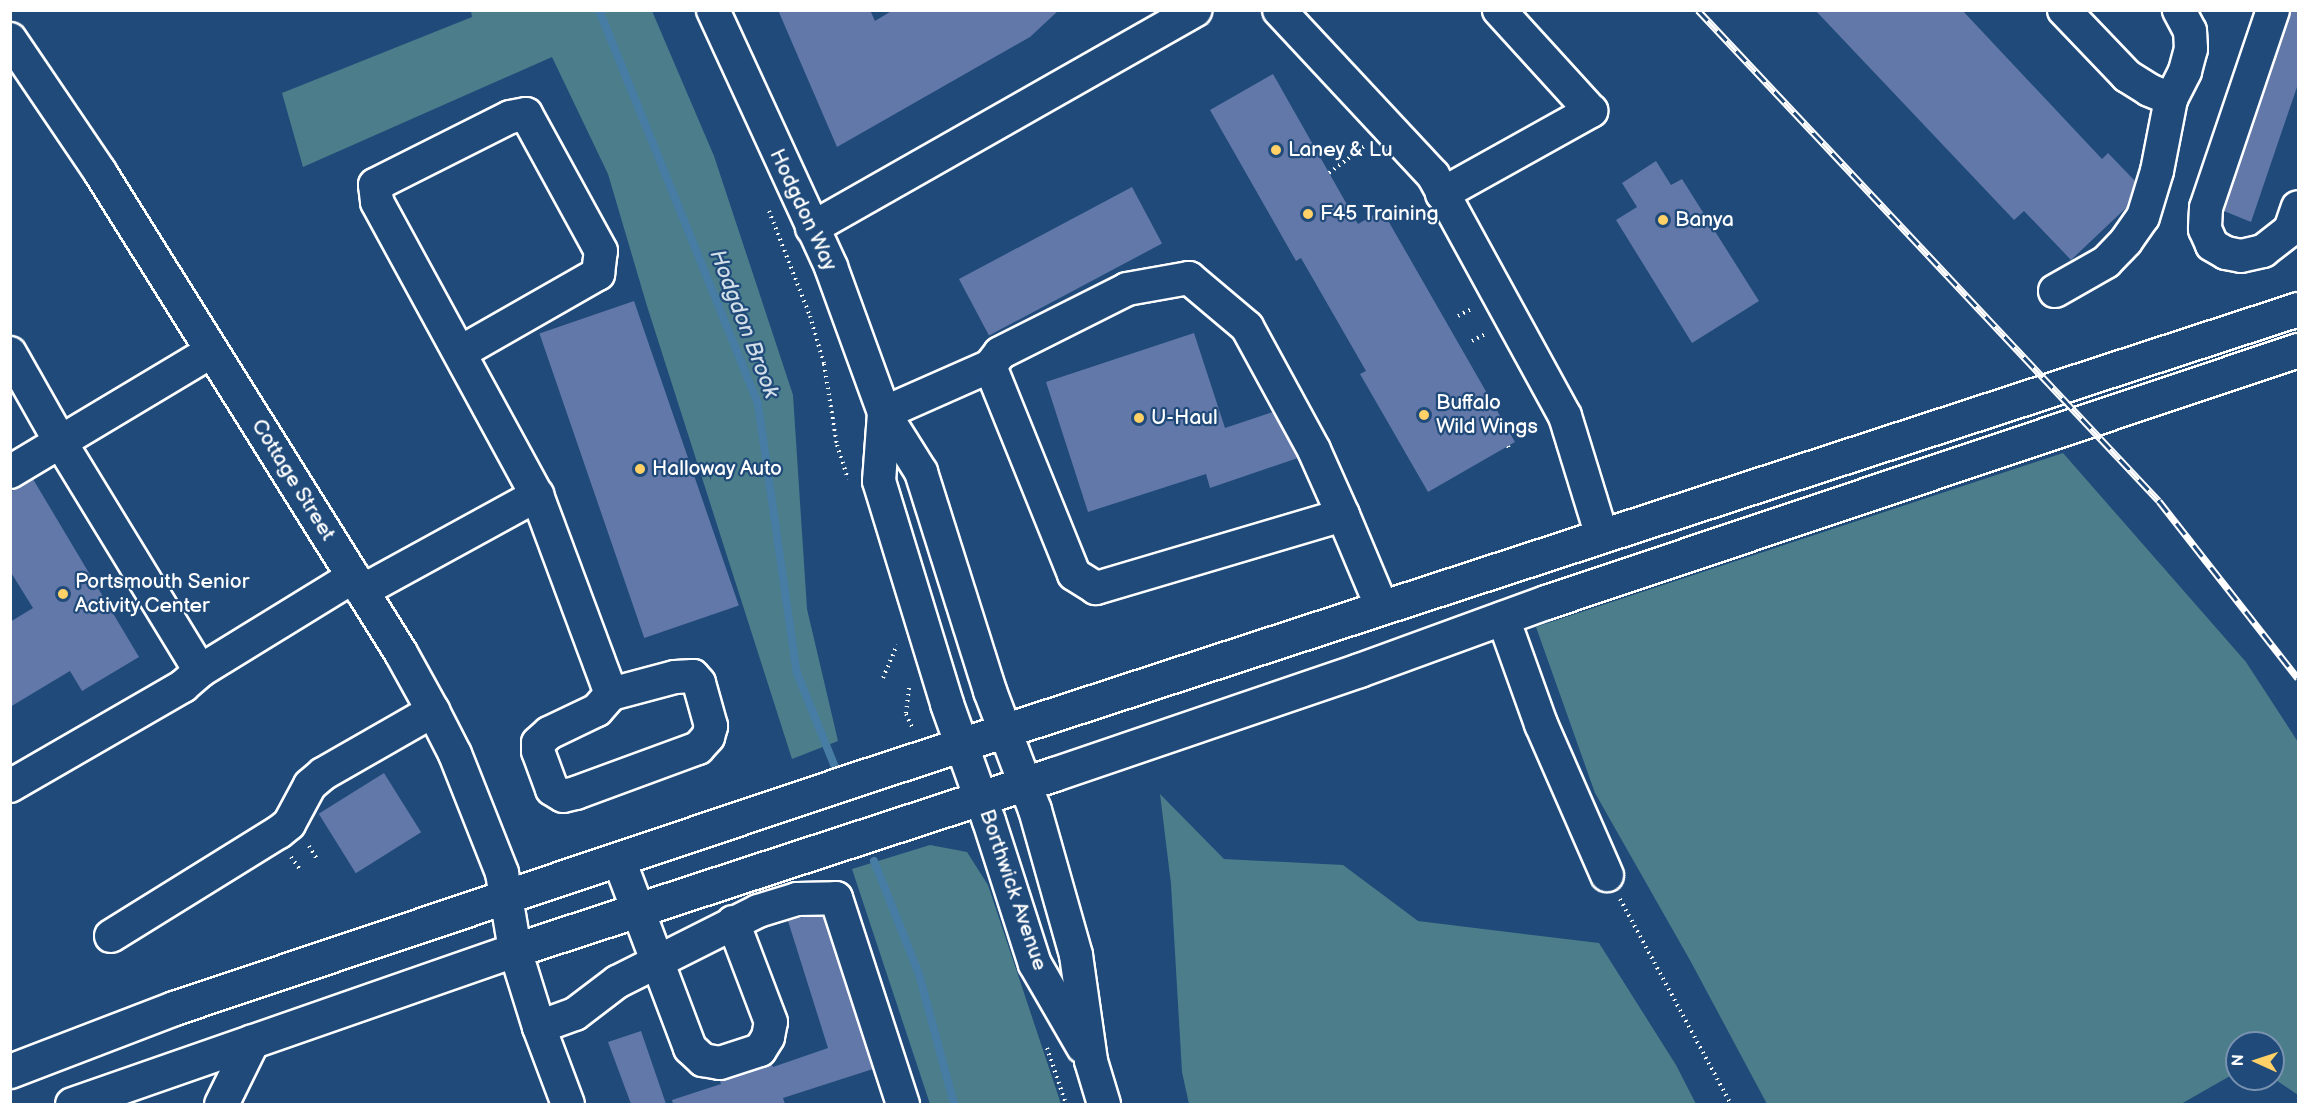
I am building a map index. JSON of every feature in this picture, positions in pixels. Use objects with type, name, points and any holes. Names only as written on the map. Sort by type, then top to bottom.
[{"type":"main road","points":[[10,1071],[184,1005],[962,745],[2298,309]]},
{"type":"main road","points":[[75,1104],[516,950],[1026,784],[1503,618],[2298,350]]},
{"type":"main road","points":[[220,1104],[252,1041]]},
{"type":"street","name":"Hodgdon Way","points":[[713,10],[831,267],[884,413],[921,472],[990,691],[1006,731]]},
{"type":"street","points":[[812,228],[1195,10]]},
{"type":"street","points":[[1279,10],[1432,175],[1565,416],[1602,536]]},
{"type":"street","points":[[1442,194],[1591,111],[1499,10]]},
{"type":"street","points":[[2064,10],[2127,76],[2149,90],[2171,99]]},
{"type":"street","points":[[2055,291],[2106,262],[2143,217],[2157,171],[2171,99],[2185,71],[2191,50],[2190,31],[2179,10]]},
{"type":"street","points":[[2273,10],[2206,208],[2205,229],[2212,245],[2226,253],[2241,256],[2263,251],[2279,241],[2290,230],[2298,207]]},
{"type":"street","name":"Cottage Street","points":[[10,39],[100,172],[358,584],[433,711],[478,807],[502,873],[516,950],[539,1027],[568,1104]]},
{"type":"street","points":[[460,352],[598,274],[601,251],[526,114],[510,117],[375,185],[378,202],[537,495],[611,694]]},
{"type":"street","points":[[884,413],[990,366],[1000,353],[1127,289],[1189,278],[1247,327],[1314,450],[1383,608]]},
{"type":"street","points":[[10,472],[212,351]]},
{"type":"street","points":[[10,353],[61,443],[200,671]]},
{"type":"street","points":[[990,366],[1074,574],[1096,588],[1343,515]]},
{"type":"street","name":"Hodgdon Way","points":[[884,413],[879,481],[962,745]]},
{"type":"street","points":[[10,786],[183,686],[200,671],[358,584],[537,495]]},
{"type":"street","points":[[1503,618],[1541,724],[1607,875]]},
{"type":"street","points":[[693,676],[699,683],[711,726],[708,737],[699,748],[563,796],[552,789],[538,751],[538,743],[549,733],[597,710],[611,694],[675,677],[693,676]]},
{"type":"street","points":[[111,936],[279,832],[289,824],[310,785],[322,774],[433,711]]},
{"type":"street","name":"Borthwick Avenue","points":[[1006,731],[1035,810],[1076,954],[1091,1061],[1104,1104]]},
{"type":"street","name":"Borthwick Avenue","points":[[962,745],[1035,964],[1091,1061]]},
{"type":"street","points":[[619,860],[690,1048],[703,1060],[720,1063],[759,1050],[768,1037],[771,1022],[733,922]]},
{"type":"street","points":[[539,1027],[575,1014],[617,982],[758,910],[797,899],[836,898],[903,1104]]},
{"type":"path","points":[[1329,173],[1356,155]]},
{"type":"path","points":[[767,205],[810,316],[824,364],[837,445],[851,489]]},
{"type":"path","points":[[1387,218],[1400,211]]},
{"type":"path","points":[[1508,446],[1510,451]]},
{"type":"path","points":[[883,678],[899,642],[901,651]]},
{"type":"path","points":[[906,714],[909,679]]},
{"type":"path","points":[[1607,875],[1731,1104]]},
{"type":"green space","points":[[471,11],[652,11],[714,156],[793,395],[807,609],[838,741],[792,759],[647,306],[608,174],[552,57],[303,167],[282,93],[472,17]]},
{"type":"green space","points":[[2063,453],[2246,662],[2298,742],[2298,1095],[2285,1086],[2285,1031],[2225,1031],[2225,1079],[2181,1104],[1767,1104],[1691,962],[1595,793],[1536,627]]},
{"type":"green space","points":[[1160,794],[1224,859],[1343,865],[1418,921],[1599,943],[1676,1065],[1696,1104],[1189,1104],[1182,1072],[1171,884]]},
{"type":"green space","points":[[930,845],[967,852],[988,885],[1061,1104],[930,1104],[852,869]]},
{"type":"building","points":[[778,10],[870,10],[875,21],[893,10],[1059,10],[1030,37],[837,147]]},
{"type":"building","points":[[1815,10],[1962,10],[2102,159],[2108,153],[2135,181],[2127,207],[2071,260],[2024,211],[2014,220]]},
{"type":"building","points":[[2290,10],[2298,10],[2298,84],[2251,222],[2224,211]]},
{"type":"building","points":[[1273,74],[1358,224],[1382,210],[1515,442],[1428,492],[1360,374],[1366,371],[1301,258],[1296,261],[1210,110]]},
{"type":"building","points":[[1656,161],[1671,185],[1682,179],[1759,301],[1692,343],[1616,220],[1637,207],[1622,183]]},
{"type":"building","points":[[1132,187],[1162,244],[989,336],[959,279]]},
{"type":"building","name":"Halloway Auto","points":[[634,301],[739,605],[644,638],[539,334]]},
{"type":"building","name":"U-Haul","points":[[1194,333],[1225,428],[1273,412],[1298,458],[1210,488],[1206,474],[1088,512],[1046,382]]},
{"type":"building","name":"Portsmouth Senior Activity Center","points":[[33,479],[139,657],[82,691],[70,671],[10,707],[10,622],[33,608],[10,571],[10,492]]},
{"type":"building","points":[[384,773],[421,832],[356,873],[319,814]]},
{"type":"building","points":[[823,916],[873,1069],[783,1098],[785,1104],[673,1104],[672,1100],[721,1084],[720,1081],[766,1067],[771,1063],[773,1067],[828,1048],[788,921],[803,917]]},
{"type":"building","points":[[641,1031],[666,1104],[631,1104],[608,1042]]},
{"type":"waterway","name":"Hodgdon Brook","points":[[599,10],[758,404],[797,673],[835,767]]},
{"type":"waterway","name":"Hodgdon Brook","points":[[874,861],[919,974],[954,1104]]},
{"type":"railway","points":[[1698,10],[2159,501],[2298,678]]},
{"type":"place","name":"Laney & Lu","points":[[1276,150]]},
{"type":"place","name":"F45 Training","points":[[1308,214]]},
{"type":"place","name":"Banya","points":[[1663,220]]},
{"type":"place","name":"Buffalo Wild Wings","points":[[1424,415]]},
{"type":"place","name":"U-Haul","points":[[1139,418]]},
{"type":"place","name":"Halloway Auto","points":[[640,469]]},
{"type":"place","name":"Portsmouth Senior Activity Center","points":[[63,594]]}]
